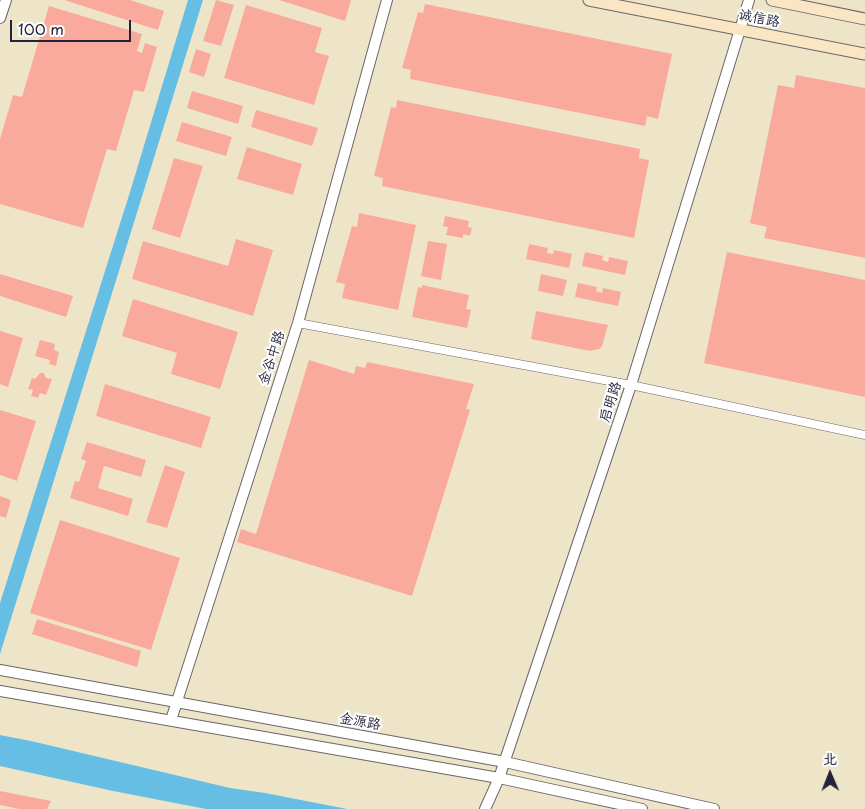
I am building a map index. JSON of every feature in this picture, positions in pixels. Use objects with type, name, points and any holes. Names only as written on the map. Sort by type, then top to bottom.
[{"type":"main road","name":"诚信路","points":[[589,0],[865,54]]},
{"type":"main road","name":"诚信路","points":[[772,0],[865,19]]},
{"type":"street","points":[[0,18],[6,0]]},
{"type":"street","name":"金谷中路","points":[[171,720],[298,323],[387,0]]},
{"type":"street","name":"启明路","points":[[485,809],[505,762],[631,385],[749,0]]},
{"type":"street","points":[[298,323],[631,385],[865,435]]},
{"type":"street","name":"金源路","points":[[0,670],[505,762],[714,809]]},
{"type":"street","points":[[0,691],[499,778],[642,809]]},
{"type":"water","points":[[188,0],[203,0],[0,654],[0,603],[130,192]]},
{"type":"water","points":[[0,735],[230,788],[347,809],[206,809],[113,791],[0,766]]},
{"type":"building","points":[[64,0],[130,0],[164,11],[158,30]]},
{"type":"building","points":[[216,0],[234,5],[221,46],[203,41]]},
{"type":"building","points":[[279,0],[351,0],[345,21]]},
{"type":"building","points":[[425,4],[672,54],[658,119],[647,116],[645,126],[410,79],[411,70],[402,68],[418,12],[423,13]]},
{"type":"building","points":[[246,5],[322,28],[315,52],[329,56],[314,105],[224,78]]},
{"type":"building","points":[[49,6],[142,34],[137,51],[142,53],[145,43],[157,47],[144,92],[134,90],[116,151],[107,149],[83,228],[0,204],[0,139],[13,95],[22,97]]},
{"type":"building","points":[[196,49],[211,54],[204,77],[189,72]]},
{"type":"building","points":[[796,75],[865,88],[865,258],[764,238],[767,227],[750,223],[778,85],[794,88]]},
{"type":"building","points":[[192,91],[243,106],[238,124],[187,108]]},
{"type":"building","points":[[397,100],[640,149],[639,158],[649,160],[634,238],[382,186],[383,178],[374,176],[391,107],[396,108]]},
{"type":"building","points":[[256,110],[318,128],[312,146],[251,127]]},
{"type":"building","points":[[182,122],[232,137],[226,156],[176,141]]},
{"type":"building","points":[[247,147],[302,164],[293,195],[237,179]]},
{"type":"building","points":[[174,158],[203,166],[180,238],[152,229]]},
{"type":"building","points":[[359,213],[416,225],[398,310],[342,298],[345,284],[336,282],[352,226],[357,227]]},
{"type":"building","points":[[445,216],[469,221],[468,227],[472,228],[470,236],[463,234],[463,238],[446,235],[448,227],[443,226]]},
{"type":"building","points":[[236,239],[273,250],[253,316],[132,279],[143,241],[228,266]]},
{"type":"building","points":[[428,241],[447,244],[441,280],[421,276]]},
{"type":"building","points":[[529,244],[548,248],[547,253],[553,254],[554,250],[572,254],[569,268],[526,259]]},
{"type":"building","points":[[585,252],[603,256],[602,260],[608,262],[609,257],[628,261],[625,275],[582,266]]},
{"type":"building","points":[[727,252],[865,280],[865,397],[704,363]]},
{"type":"building","points":[[0,274],[73,296],[66,317],[0,296]]},
{"type":"building","points":[[541,274],[567,280],[563,296],[538,291]]},
{"type":"building","points":[[578,283],[597,287],[596,291],[602,293],[603,288],[621,292],[618,306],[575,297]]},
{"type":"building","points":[[422,285],[469,295],[466,309],[471,310],[467,328],[412,317],[418,287],[422,288]]},
{"type":"building","points":[[133,299],[238,332],[220,389],[171,374],[177,353],[122,336]]},
{"type":"building","points":[[536,311],[608,325],[602,346],[599,349],[590,351],[531,339]]},
{"type":"building","points":[[0,331],[23,338],[8,387],[0,384]]},
{"type":"building","points":[[40,340],[55,344],[54,350],[59,352],[56,366],[49,364],[50,360],[35,356]]},
{"type":"building","points":[[309,360],[354,374],[356,366],[365,368],[367,362],[474,384],[466,409],[470,410],[412,596],[237,542],[241,529],[256,534]]},
{"type":"building","points":[[40,373],[44,373],[46,378],[52,379],[46,395],[40,393],[38,398],[31,396],[33,390],[28,389],[32,378],[35,379]]},
{"type":"building","points":[[105,384],[211,417],[201,448],[96,416]]},
{"type":"building","points":[[0,410],[36,421],[17,481],[0,475]]},
{"type":"building","points":[[87,442],[146,460],[141,477],[104,466],[98,488],[133,499],[128,516],[70,498],[75,481],[79,482],[86,461],[81,459]]},
{"type":"building","points":[[165,465],[185,472],[167,528],[146,522]]},
{"type":"building","points":[[0,496],[11,500],[6,518],[0,516]]},
{"type":"building","points":[[60,520],[180,558],[151,650],[30,613]]},
{"type":"building","points":[[37,619],[141,651],[137,667],[32,634]]},
{"type":"building","points":[[0,791],[51,801],[47,809],[19,809],[0,805]]}]
